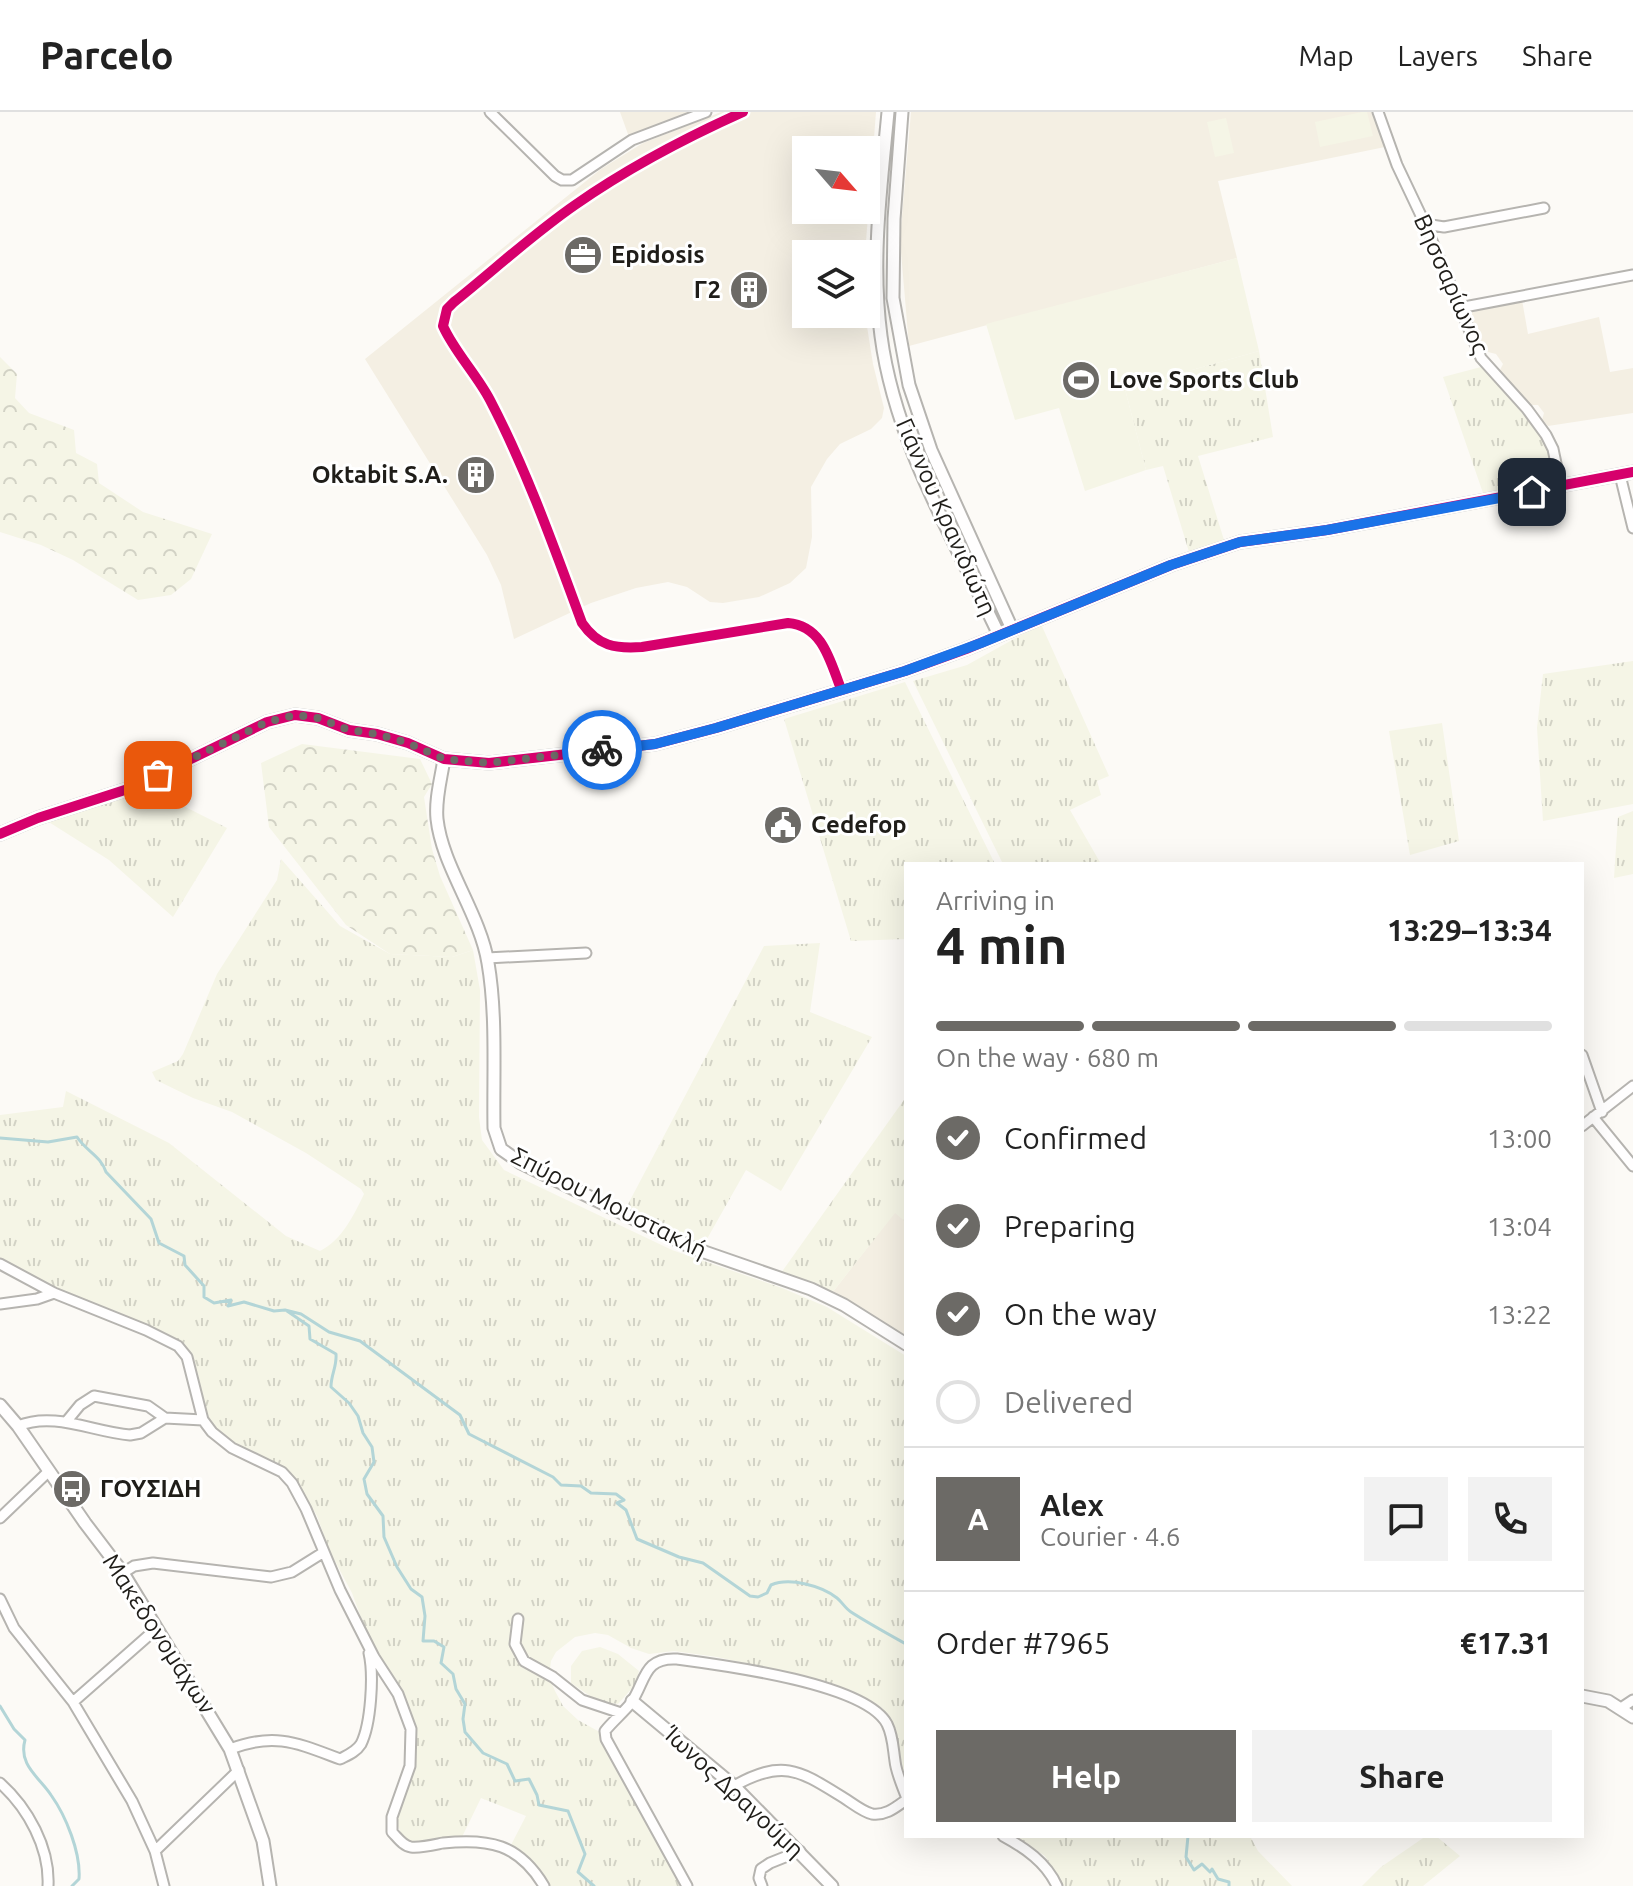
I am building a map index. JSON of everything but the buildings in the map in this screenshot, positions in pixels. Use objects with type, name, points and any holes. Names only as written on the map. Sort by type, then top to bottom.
[{"type":"street","points":[[490,112],[555,176],[572,180],[632,140],[706,112]]},
{"type":"street","points":[[743,112],[691,136],[609,182],[572,207],[454,302],[447,309],[443,326],[489,398],[541,513],[582,623],[589,634],[605,646],[642,647],[788,623],[799,624],[820,639],[841,689]]},
{"type":"street","name":"Γιάννου Κρανιδιώτη","points":[[888,112],[876,240],[884,351],[901,421],[917,464],[999,635]]},
{"type":"street","name":"Γιάννου Κρανιδιώτη","points":[[902,112],[894,219],[893,298],[909,385],[931,450],[1012,629]]},
{"type":"street","name":"Βησσαρίωνος","points":[[1378,112],[1397,165],[1481,358],[1546,435],[1553,449],[1561,487]]},
{"type":"street","points":[[1425,224],[1444,227],[1544,208]]},
{"type":"street","points":[[1459,308],[1633,275]]},
{"type":"street","points":[[0,834],[38,818],[131,788],[283,716],[318,718],[349,730],[408,743],[444,759],[489,763],[655,744],[905,671],[1171,565],[1240,542],[1327,530],[1633,472]]},
{"type":"street","points":[[1620,475],[1633,528]]},
{"type":"street","name":"Σπύρου Μουστακλή","points":[[444,759],[436,803],[437,824],[487,958],[491,986],[494,1128],[501,1149],[521,1163],[693,1248],[811,1289],[844,1305],[904,1343]]},
{"type":"street","points":[[487,958],[586,953]]},
{"type":"street","points":[[1584,1062],[1598,1114],[1633,1166]]},
{"type":"street","points":[[1584,1124],[1633,1086]]},
{"type":"street","points":[[0,1264],[54,1293],[178,1346],[187,1357],[203,1420],[232,1448],[282,1472],[292,1483],[374,1657],[398,1694],[411,1729],[410,1766],[392,1817],[392,1832],[412,1847],[465,1841],[503,1846],[533,1868],[544,1886]]},
{"type":"street","points":[[0,1304],[37,1299],[54,1293]]},
{"type":"street","points":[[66,1422],[80,1405],[94,1396],[148,1406],[165,1418],[203,1420]]},
{"type":"street","name":"Μακεδονομάχων","points":[[0,1405],[123,1573],[230,1749],[263,1841],[270,1886]]},
{"type":"street","points":[[18,1426],[37,1420],[66,1422],[130,1435],[141,1433],[165,1418]]},
{"type":"street","points":[[0,1518],[48,1472]]},
{"type":"street","points":[[123,1573],[134,1566],[153,1563],[271,1577],[292,1572],[324,1552]]},
{"type":"street","points":[[0,1599],[14,1628],[73,1702],[132,1801],[155,1851],[164,1886]]},
{"type":"street","points":[[518,1619],[515,1644],[524,1661],[553,1677],[582,1700],[621,1713]]},
{"type":"street","points":[[73,1702],[156,1629]]},
{"type":"street","points":[[230,1749],[270,1739],[340,1759],[351,1754],[360,1746],[367,1723],[371,1662],[366,1638]]},
{"type":"street","points":[[687,1886],[606,1739],[605,1731],[632,1701],[647,1671],[665,1658],[750,1670],[839,1693],[874,1710],[886,1722],[893,1741],[895,1763],[904,1792]]},
{"type":"street","points":[[1584,1696],[1600,1699],[1633,1717]]},
{"type":"street","points":[[1621,1708],[1633,1700]]},
{"type":"street","name":"Ίωνος Δραγούμη","points":[[632,1701],[734,1786],[832,1886]]},
{"type":"street","points":[[734,1786],[755,1774],[780,1769],[795,1770],[871,1814],[889,1812],[904,1800]]},
{"type":"street","points":[[155,1851],[239,1770]]},
{"type":"street","points":[[0,1783],[12,1793],[33,1824],[45,1856],[48,1886]]},
{"type":"street","points":[[1006,1838],[1030,1852],[1052,1874],[1057,1886]]},
{"type":"street","points":[[762,1886],[759,1878],[761,1869],[800,1851]]},
{"type":"shaded area","points":[[620,112],[690,112],[629,137]]},
{"type":"shaded area","points":[[721,112],[876,112],[874,136],[792,136],[792,224],[867,224],[866,240],[792,240],[792,328],[867,328],[884,408],[882,418],[871,429],[840,444],[811,487],[812,537],[806,568],[790,583],[759,597],[723,603],[710,602],[687,587],[668,582],[636,588],[591,603],[514,639],[501,585],[487,555],[365,359],[601,169],[643,143]]},
{"type":"shaded area","points":[[911,112],[1374,112],[1385,147],[1218,181],[1237,258],[909,346],[900,240]]},
{"type":"shaded area","points":[[1522,300],[1528,334],[1599,317],[1610,372],[1633,368],[1633,413],[1548,426],[1542,420],[1544,413],[1538,405],[1528,405],[1499,372],[1503,364],[1496,354],[1484,351],[1464,309]]},
{"type":"shaded area","points":[[895,1212],[904,1220],[904,1336],[832,1293]]},
{"type":"green space","points":[[1367,112],[1373,136],[1320,147],[1315,122]]},
{"type":"green space","points":[[1226,118],[1234,153],[1215,157],[1207,122]]},
{"type":"green space","name":"Love Sports Club","points":[[1237,258],[1259,351],[1125,389],[1146,470],[1085,491],[1059,408],[1015,420],[986,324]]},
{"type":"green space","points":[[1259,351],[1273,437],[1198,456],[1224,540],[1189,552],[1163,466],[1146,470],[1125,389]]},
{"type":"green space","points":[[0,357],[17,374],[15,398],[29,413],[74,430],[76,453],[97,464],[99,483],[143,512],[212,534],[191,579],[171,595],[138,600],[73,560],[41,545],[0,532]]},
{"type":"green space","points":[[1481,367],[1517,404],[1543,437],[1551,453],[1553,468],[1549,480],[1483,493],[1443,377]]},
{"type":"green space","points":[[1041,624],[1109,776],[1097,781],[1101,795],[1070,810],[1100,862],[1002,862],[913,681],[967,665]]},
{"type":"green space","points":[[1633,661],[1633,804],[1543,821],[1537,728],[1543,674]]},
{"type":"green space","points":[[905,682],[994,862],[904,862],[904,939],[851,941],[784,719]]},
{"type":"green space","points":[[1442,723],[1459,841],[1410,855],[1389,731]]},
{"type":"green space","points":[[302,744],[420,759],[432,784],[424,797],[432,849],[440,876],[473,950],[452,957],[390,954],[346,925],[269,827],[261,763]]},
{"type":"green space","points":[[146,787],[227,828],[173,917],[109,860],[44,819]]},
{"type":"green space","points":[[1633,811],[1633,874],[1614,878],[1618,817]]},
{"type":"green space","points":[[281,859],[340,926],[390,954],[452,957],[473,950],[480,990],[479,1117],[482,1140],[504,1170],[672,1250],[827,1307],[904,1355],[904,1773],[892,1721],[882,1708],[850,1691],[812,1678],[717,1657],[674,1651],[649,1654],[608,1635],[595,1633],[575,1637],[556,1652],[549,1677],[563,1706],[578,1720],[605,1735],[681,1886],[550,1886],[535,1864],[511,1845],[526,1816],[481,1798],[462,1837],[415,1842],[403,1838],[396,1821],[415,1759],[417,1741],[413,1719],[407,1703],[369,1639],[352,1593],[330,1552],[317,1516],[301,1489],[290,1475],[228,1443],[213,1426],[206,1413],[198,1374],[186,1350],[150,1328],[65,1293],[0,1259],[0,1115],[63,1107],[66,1091],[169,1143],[286,1236],[320,1251],[335,1240],[346,1226],[364,1194],[361,1189],[306,1153],[232,1112],[156,1080],[152,1072],[178,1061],[183,1054],[217,974],[277,880]]},
{"type":"green space","points":[[820,943],[810,1012],[872,1037],[781,1191],[746,1170],[703,1246],[626,1208],[764,946]]},
{"type":"green space","points":[[904,1100],[904,1220],[895,1213],[832,1293],[781,1273]]},
{"type":"green space","points":[[600,1647],[618,1654],[639,1671],[635,1685],[618,1704],[599,1702],[571,1683],[571,1666],[582,1651]]},
{"type":"green space","points":[[1019,1838],[1251,1838],[1258,1851],[1292,1886],[1064,1886],[1045,1856]]},
{"type":"green space","points":[[1423,1838],[1438,1838],[1460,1856],[1423,1886],[1362,1886],[1381,1867]]},
{"type":"waterway","points":[[0,1138],[48,1142],[77,1137],[151,1219],[159,1243],[184,1256],[185,1265],[204,1286],[204,1297],[214,1303],[231,1300],[228,1306],[244,1302],[274,1311],[301,1314],[329,1332],[360,1341],[460,1415],[469,1434],[553,1477],[561,1485],[581,1486],[591,1493],[616,1494],[624,1500],[617,1503],[626,1510],[637,1539],[679,1557],[703,1563],[750,1596],[758,1597],[767,1593],[771,1585],[787,1582],[823,1590],[851,1612],[904,1643]]},
{"type":"waterway","points":[[287,1311],[309,1326],[310,1339],[336,1354],[331,1387],[358,1416],[363,1433],[372,1447],[374,1462],[364,1479],[367,1494],[383,1516],[384,1537],[397,1567],[411,1589],[422,1597],[425,1616],[423,1641],[434,1641],[444,1647],[441,1663],[453,1674],[456,1689],[465,1704],[465,1732],[483,1753],[507,1764],[515,1781],[529,1779],[539,1805],[568,1811],[585,1854],[578,1872],[594,1886]]},
{"type":"waterway","points":[[0,1706],[25,1740],[24,1757],[27,1764],[51,1795],[67,1824],[79,1869],[79,1879],[72,1886]]},
{"type":"waterway","points":[[1188,1838],[1186,1857],[1194,1870],[1202,1864],[1210,1872],[1212,1869],[1218,1879],[1229,1882],[1229,1886]]},
{"type":"cycle path","points":[[743,112],[657,154],[575,205],[454,302],[447,309],[443,326],[485,391],[503,427],[582,623],[594,637],[615,646],[642,647],[788,623],[810,631],[817,638],[829,657],[841,689]]},
{"type":"cycle path","points":[[0,834],[38,818],[131,788],[267,722],[295,715],[318,718],[349,730],[408,743],[444,759],[489,763],[655,744],[905,671],[1171,565],[1240,542],[1327,530],[1633,472]]},
{"type":"way so far","points":[[158,775],[267,722],[295,715],[318,718],[349,730],[408,743],[444,759],[489,763],[602,750]]},
{"type":"place","name":"Epidosis","points":[[583,255]]},
{"type":"place","name":"Γ2","points":[[749,290]]},
{"type":"place","name":"Love Sports Club","points":[[1081,380]]},
{"type":"place","name":"Oktabit S.A.","points":[[476,475]]},
{"type":"place","name":"Cedefop","points":[[783,825]]},
{"type":"place","name":"ΓΟΥΣΙΔΗ","points":[[72,1489]]},
{"type":"route","points":[[602,750],[655,744],[905,671],[1171,565],[1240,542],[1327,530],[1532,492]]}]
